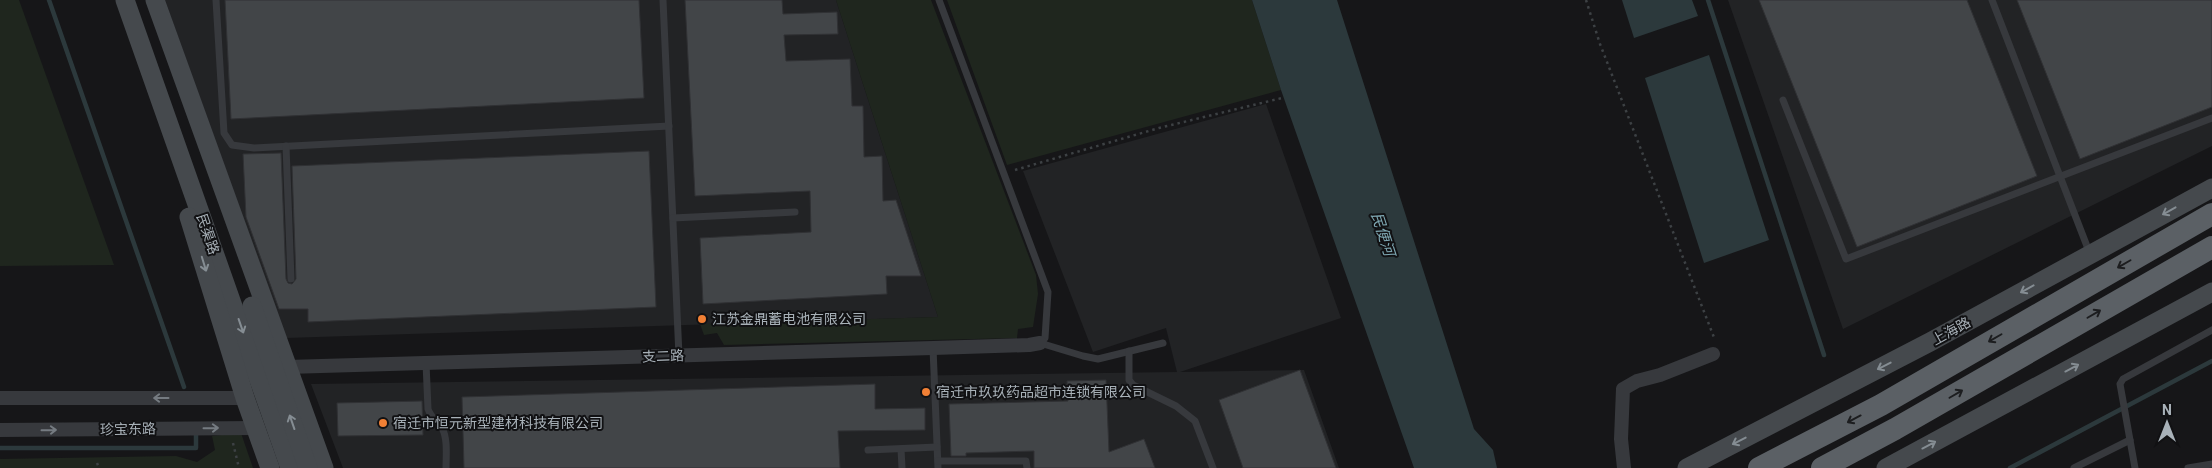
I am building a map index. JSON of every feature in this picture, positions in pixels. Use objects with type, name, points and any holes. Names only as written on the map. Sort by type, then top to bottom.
[{"type":"highway","name":"上海路","points":[[1759,468],[1881,405],[2037,313],[2212,214]]},
{"type":"highway","points":[[1822,468],[1896,429],[2212,247]]},
{"type":"main road","name":"民渠路","points":[[124,0],[257,346],[308,468]]},
{"type":"main road","name":"民渠路","points":[[124,0],[244,398],[270,468]]},
{"type":"main road","name":"民渠路","points":[[154,0],[257,346],[290,468]]},
{"type":"main road","name":"民渠路","points":[[154,0],[324,468]]},
{"type":"main road","name":"上海路","points":[[1687,468],[1930,342],[2212,188]]},
{"type":"main road","points":[[1886,468],[2212,292]]},
{"type":"street","name":"支二路","points":[[287,366],[679,356],[1040,343]]},
{"type":"street","points":[[1624,468],[1621,439],[1623,388],[1637,381],[1660,375],[1713,354]]},
{"type":"street","points":[[0,398],[244,398]]},
{"type":"street","name":"珍宝东路","points":[[0,430],[255,428]]},
{"type":"lane","points":[[216,0],[224,133],[232,145],[254,148],[669,126]]},
{"type":"lane","points":[[663,0],[679,356]]},
{"type":"lane","points":[[939,0],[1048,292],[1045,338],[1040,343],[1098,359],[1162,343]]},
{"type":"lane","points":[[1992,0],[2090,254]]},
{"type":"lane","points":[[1783,100],[1846,259],[2212,118]]},
{"type":"lane","points":[[286,146],[291,279]]},
{"type":"lane","points":[[673,218],[795,212]]},
{"type":"lane","points":[[2135,468],[2120,384],[2123,379],[2212,330]]},
{"type":"lane","points":[[933,348],[938,464],[1026,461],[1026,468]]},
{"type":"lane","points":[[1129,351],[1129,380],[1134,386],[1176,406],[1195,420],[1213,468]]},
{"type":"lane","points":[[426,363],[428,409],[430,415],[443,430],[446,468]]},
{"type":"lane","points":[[2074,468],[2130,440]]},
{"type":"lane","points":[[868,450],[937,447]]},
{"type":"lane","points":[[901,449],[902,468]]},
{"type":"lane","points":[[2188,468],[2212,464]]},
{"type":"path","points":[[1586,0],[1604,53],[1715,341],[1713,354]]},
{"type":"path","points":[[1004,173],[1159,128],[1282,98]]},
{"type":"path","points":[[229,428],[239,468]]},
{"type":"path","points":[[97,463],[99,468]]},
{"type":"shaded area","points":[[0,0],[19,0],[114,265],[0,266]]},
{"type":"shaded area","points":[[165,0],[836,0],[938,317],[286,338]]},
{"type":"shaded area","points":[[836,0],[931,0],[1036,275],[1038,294],[1033,327],[1018,329],[1017,338],[724,345],[717,333],[704,335],[700,324],[938,317]]},
{"type":"shaded area","points":[[947,0],[1252,0],[1281,90],[1007,165]]},
{"type":"shaded area","points":[[1728,0],[2212,0],[2212,146],[1843,329]]},
{"type":"shaded area","points":[[1266,104],[1341,318],[1180,372],[1304,370],[1339,468],[343,468],[311,384],[1177,372],[1166,328],[1093,352],[1023,171]]},
{"type":"shaded area","points":[[241,433],[253,468],[0,468],[0,459],[176,456],[197,462],[215,450],[212,436]]},
{"type":"water","name":"民便河","points":[[1252,0],[1337,0],[1474,429],[1493,450],[1497,468],[1414,468],[1281,90]]},
{"type":"water","points":[[1622,0],[1692,0],[1698,16],[1634,38]]},
{"type":"water","points":[[1709,55],[1769,240],[1704,263],[1645,78]]},
{"type":"building","points":[[225,0],[639,0],[644,98],[231,119]]},
{"type":"building","points":[[685,0],[782,0],[783,14],[837,12],[838,34],[784,35],[786,61],[850,59],[852,106],[863,106],[864,157],[882,156],[883,201],[896,200],[921,276],[886,276],[887,294],[703,304],[700,238],[811,232],[810,191],[695,196]]},
{"type":"building","points":[[1759,0],[1967,0],[2037,176],[1857,247]]},
{"type":"building","points":[[2017,0],[2212,0],[2212,107],[2080,159]]},
{"type":"building","points":[[649,151],[656,307],[308,322],[308,309],[279,309],[246,217],[243,154],[281,153],[286,279],[288,283],[292,284],[296,279],[292,166]]},
{"type":"building","points":[[1300,370],[1336,468],[1243,468],[1219,400]]},
{"type":"building","points":[[1106,380],[1109,452],[1144,439],[1155,468],[1034,468],[1034,451],[966,453],[966,456],[951,456],[949,404],[1068,401],[1067,381]]},
{"type":"building","points":[[875,384],[875,409],[925,408],[925,430],[838,431],[840,468],[464,468],[462,397]]},
{"type":"building","points":[[422,401],[423,435],[338,436],[337,403]]},
{"type":"waterway","points":[[49,0],[184,387]]},
{"type":"waterway","points":[[1708,0],[1824,355]]},
{"type":"waterway","points":[[2010,468],[2212,361]]},
{"type":"waterway","points":[[0,448],[196,448],[196,434]]},
{"type":"place","name":"江苏金鼎蓄电池有限公司","points":[[702,319]]},
{"type":"place","name":"宿迁市玖玖药品超市连锁有限公司","points":[[926,392]]},
{"type":"place","name":"宿迁市恒元新型建材科技有限公司","points":[[383,423]]}]
